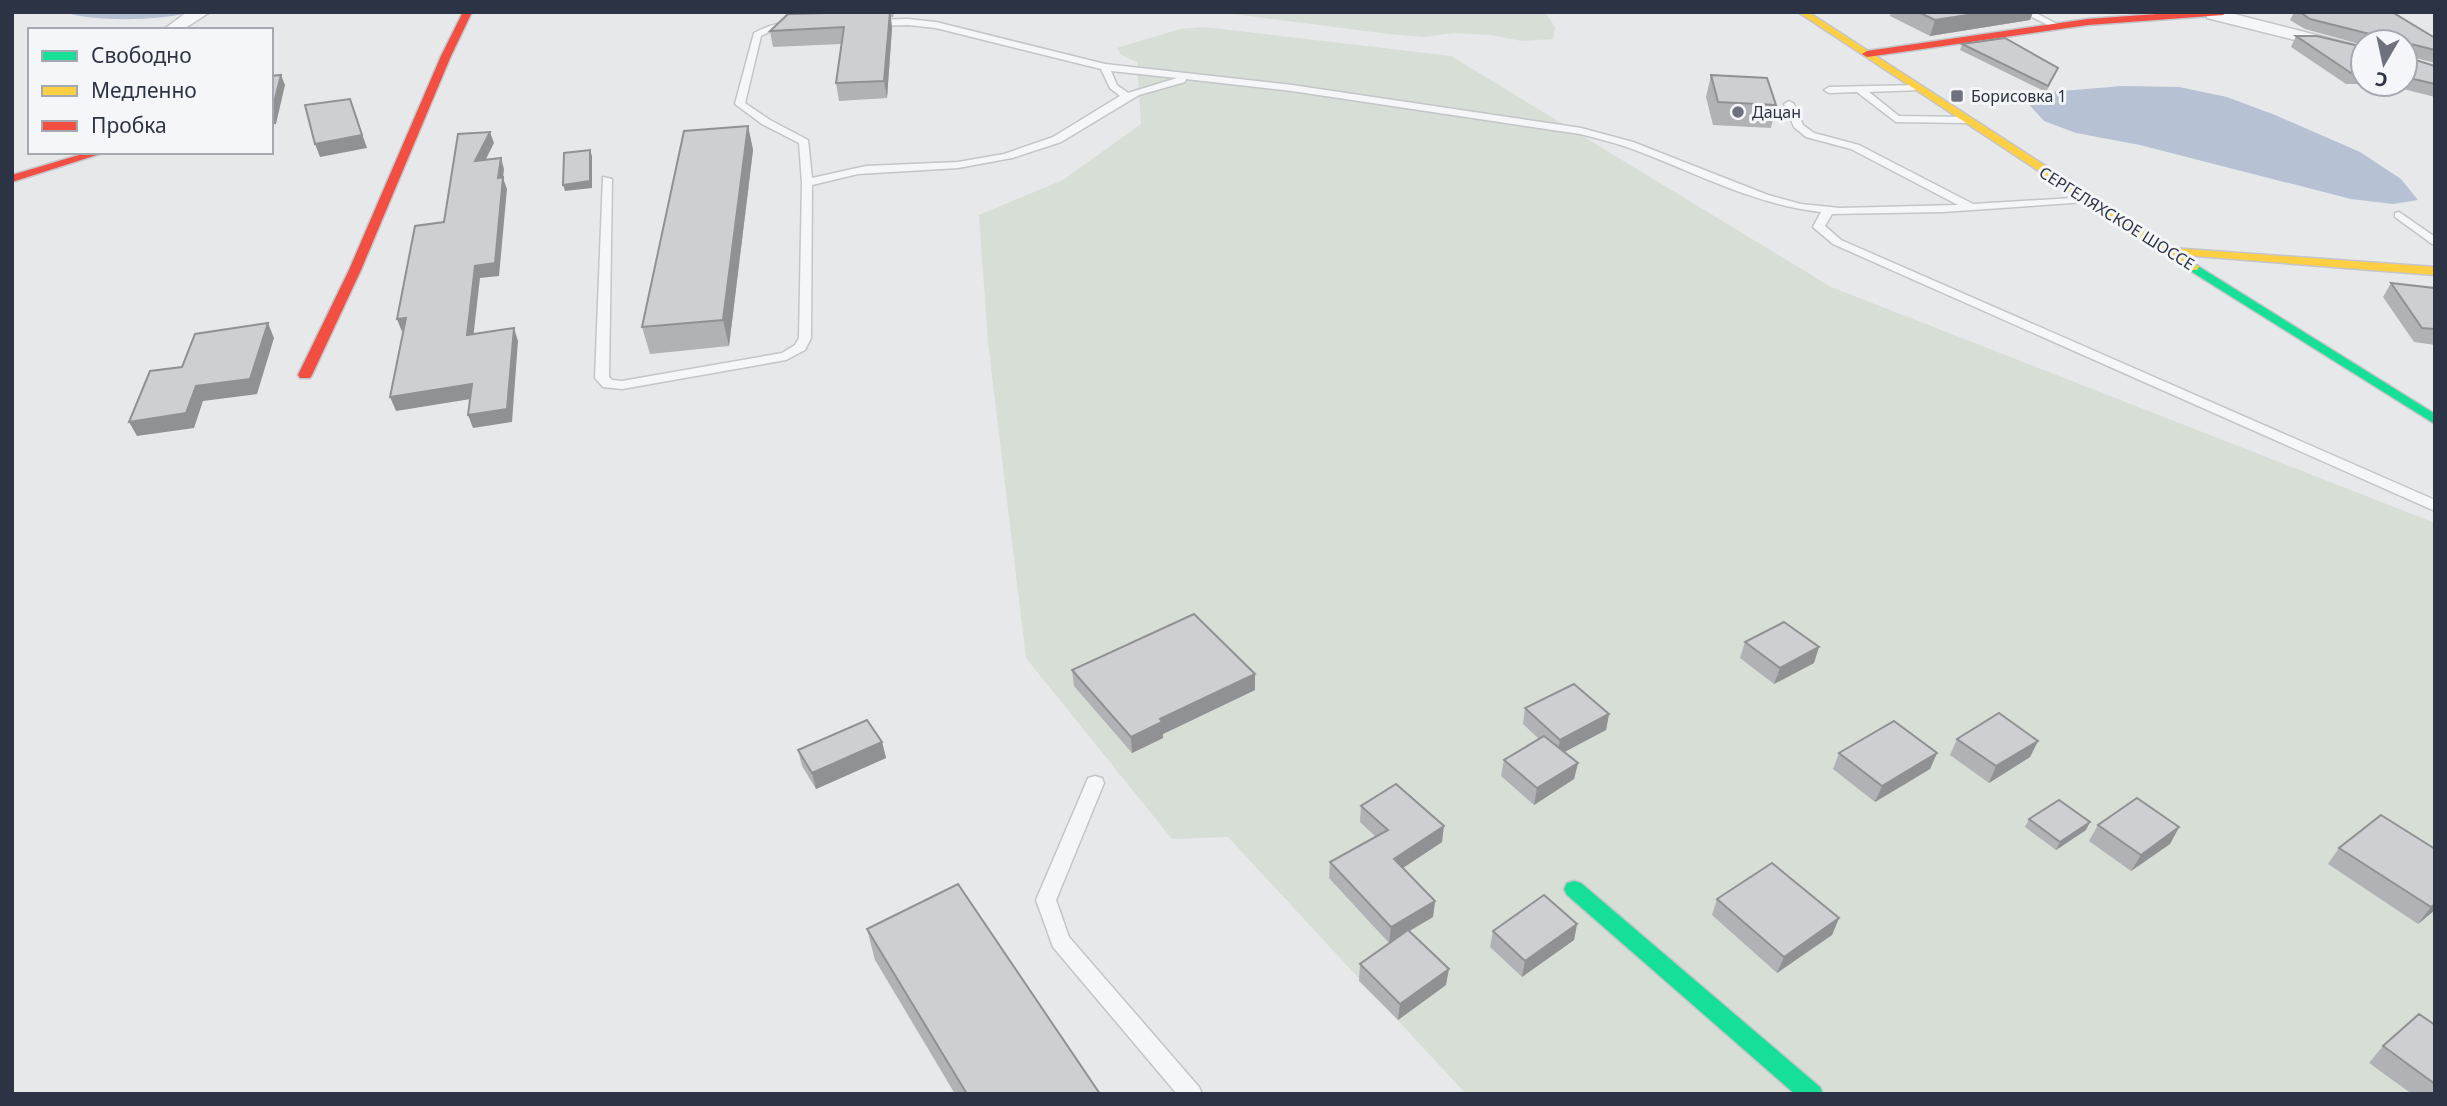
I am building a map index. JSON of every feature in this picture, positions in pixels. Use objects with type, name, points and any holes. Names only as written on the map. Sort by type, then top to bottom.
[{"type":"street","points":[[174,28],[185,19],[202,12]]},
{"type":"street","points":[[305,375],[355,270],[446,55],[468,12]]},
{"type":"street","name":"СЕРГЕЛЯХСКОЕ ШОССЕ","points":[[1809,13],[2086,199],[2435,420]]},
{"type":"street","points":[[1867,54],[2057,26],[2218,13],[2349,48]]},
{"type":"street","points":[[12,179],[94,154]]},
{"type":"street","points":[[2169,251],[2435,271]]},
{"type":"street","points":[[1574,889],[1812,1094]]},
{"type":"lane","points":[[2026,12],[2057,26]]},
{"type":"lane","points":[[865,23],[908,22],[936,25],[1105,67],[1292,88],[1581,131],[1629,144],[1764,197],[1828,210],[1971,207],[2086,199]]},
{"type":"lane","points":[[607,179],[602,378],[608,384],[622,385],[786,356],[800,346],[805,338],[807,183],[804,142],[766,122],[740,104],[757,35],[771,28],[800,25]]},
{"type":"lane","points":[[1105,67],[1113,86],[1126,96]]},
{"type":"lane","points":[[807,183],[874,169],[967,164],[1004,157],[1045,145],[1072,132],[1126,96],[1170,82],[1208,78]]},
{"type":"lane","points":[[1829,90],[1917,88]]},
{"type":"lane","points":[[1859,89],[1896,119],[1966,120]]},
{"type":"lane","points":[[1789,104],[1798,127],[1810,135],[1855,147],[1971,207]]},
{"type":"lane","points":[[1828,210],[1819,227],[1837,243],[2435,506]]},
{"type":"lane","points":[[2399,215],[2435,243]]},
{"type":"lane","points":[[1095,783],[1046,900],[1060,941],[1191,1094]]},
{"type":"shaded area","points":[[1217,12],[1545,12],[1555,27],[1553,39],[1522,41],[1491,35],[1453,33],[1424,37]]},
{"type":"shaded area","points":[[1204,27],[1451,56],[1831,287],[2435,523],[2435,1094],[1466,1094],[1228,837],[1172,839],[1026,658],[988,342],[979,215],[1063,180],[1141,124],[1137,62],[1121,55],[1117,48],[1180,29]]},
{"type":"water","points":[[64,12],[191,12],[127,19]]},
{"type":"water","points":[[2122,86],[2179,87],[2227,97],[2275,115],[2360,152],[2401,179],[2418,200],[2393,204],[2351,199],[2140,145],[2076,133],[2044,121],[2026,101],[2038,93]]},
{"type":"building","points":[[890,12],[884,81],[836,83],[844,27],[770,31],[788,14]]},
{"type":"building","points":[[1918,12],[1987,12],[1935,20]]},
{"type":"building","points":[[2300,12],[2392,12],[2418,28],[2349,29],[2310,19]]},
{"type":"building","points":[[2419,28],[2435,38],[2435,50],[2419,46]]},
{"type":"building","points":[[2296,36],[2317,36],[2349,44],[2349,72]]},
{"type":"building","points":[[2005,38],[2058,68],[2048,86],[1962,44]]},
{"type":"building","points":[[2419,61],[2435,66],[2435,84],[2419,80]]},
{"type":"building","points":[[281,75],[273,106],[273,76]]},
{"type":"building","points":[[1711,75],[1767,78],[1776,105],[1718,102]]},
{"type":"building","points":[[350,99],[362,135],[315,144],[305,105]]},
{"type":"building","points":[[748,126],[723,320],[642,327],[684,131]]},
{"type":"building","points":[[490,132],[475,161],[501,158],[498,178],[503,177],[495,263],[475,266],[467,335],[514,328],[507,409],[468,415],[472,384],[390,397],[406,318],[397,319],[415,226],[444,222],[458,134]]},
{"type":"building","points":[[590,150],[590,181],[563,185],[564,153]]},
{"type":"building","points":[[2391,283],[2434,288],[2435,329],[2422,328]]},
{"type":"building","points":[[268,323],[250,379],[196,386],[186,413],[129,422],[150,371],[182,367],[195,334]]},
{"type":"building","points":[[1194,614],[1255,674],[1160,719],[1162,722],[1131,737],[1072,670]]},
{"type":"building","points":[[1784,622],[1819,647],[1780,668],[1745,642]]},
{"type":"building","points":[[1574,684],[1609,714],[1560,740],[1525,708]]},
{"type":"building","points":[[1999,713],[2038,741],[1996,766],[1957,739]]},
{"type":"building","points":[[867,720],[882,742],[812,773],[798,750]]},
{"type":"building","points":[[1894,721],[1937,753],[1882,786],[1839,753]]},
{"type":"building","points":[[1544,736],[1578,763],[1537,788],[1504,760]]},
{"type":"building","points":[[1396,784],[1444,826],[1394,859],[1435,901],[1391,927],[1330,862],[1388,830],[1361,806]]},
{"type":"building","points":[[2137,798],[2179,827],[2141,855],[2098,825]]},
{"type":"building","points":[[2059,800],[2090,822],[2060,842],[2029,819]]},
{"type":"building","points":[[2381,815],[2435,849],[2435,904],[2431,907],[2339,848]]},
{"type":"building","points":[[1772,863],[1839,918],[1784,957],[1717,899]]},
{"type":"building","points":[[958,884],[1100,1094],[967,1094],[867,929]]},
{"type":"building","points":[[1544,895],[1577,924],[1525,961],[1493,931]]},
{"type":"building","points":[[1408,930],[1449,969],[1400,1004],[1360,964]]},
{"type":"building","points":[[2419,1014],[2435,1025],[2435,1084],[2383,1046]]},
{"type":"traffic: fast","points":[[2193,267],[2435,420]]},
{"type":"traffic: fast","points":[[1574,889],[1812,1094]]},
{"type":"traffic: slow","points":[[1802,12],[2193,267]]},
{"type":"traffic: slow","points":[[2175,251],[2435,271]]},
{"type":"traffic: jam","points":[[305,375],[355,270],[446,56],[468,12]]},
{"type":"traffic: jam","points":[[1867,54],[2088,22],[2223,12]]},
{"type":"traffic: jam","points":[[12,179],[94,154]]},
{"type":"place","name":"Борисовка 1","points":[[1957,96]]},
{"type":"place","name":"Дацан","points":[[1738,112]]}]
